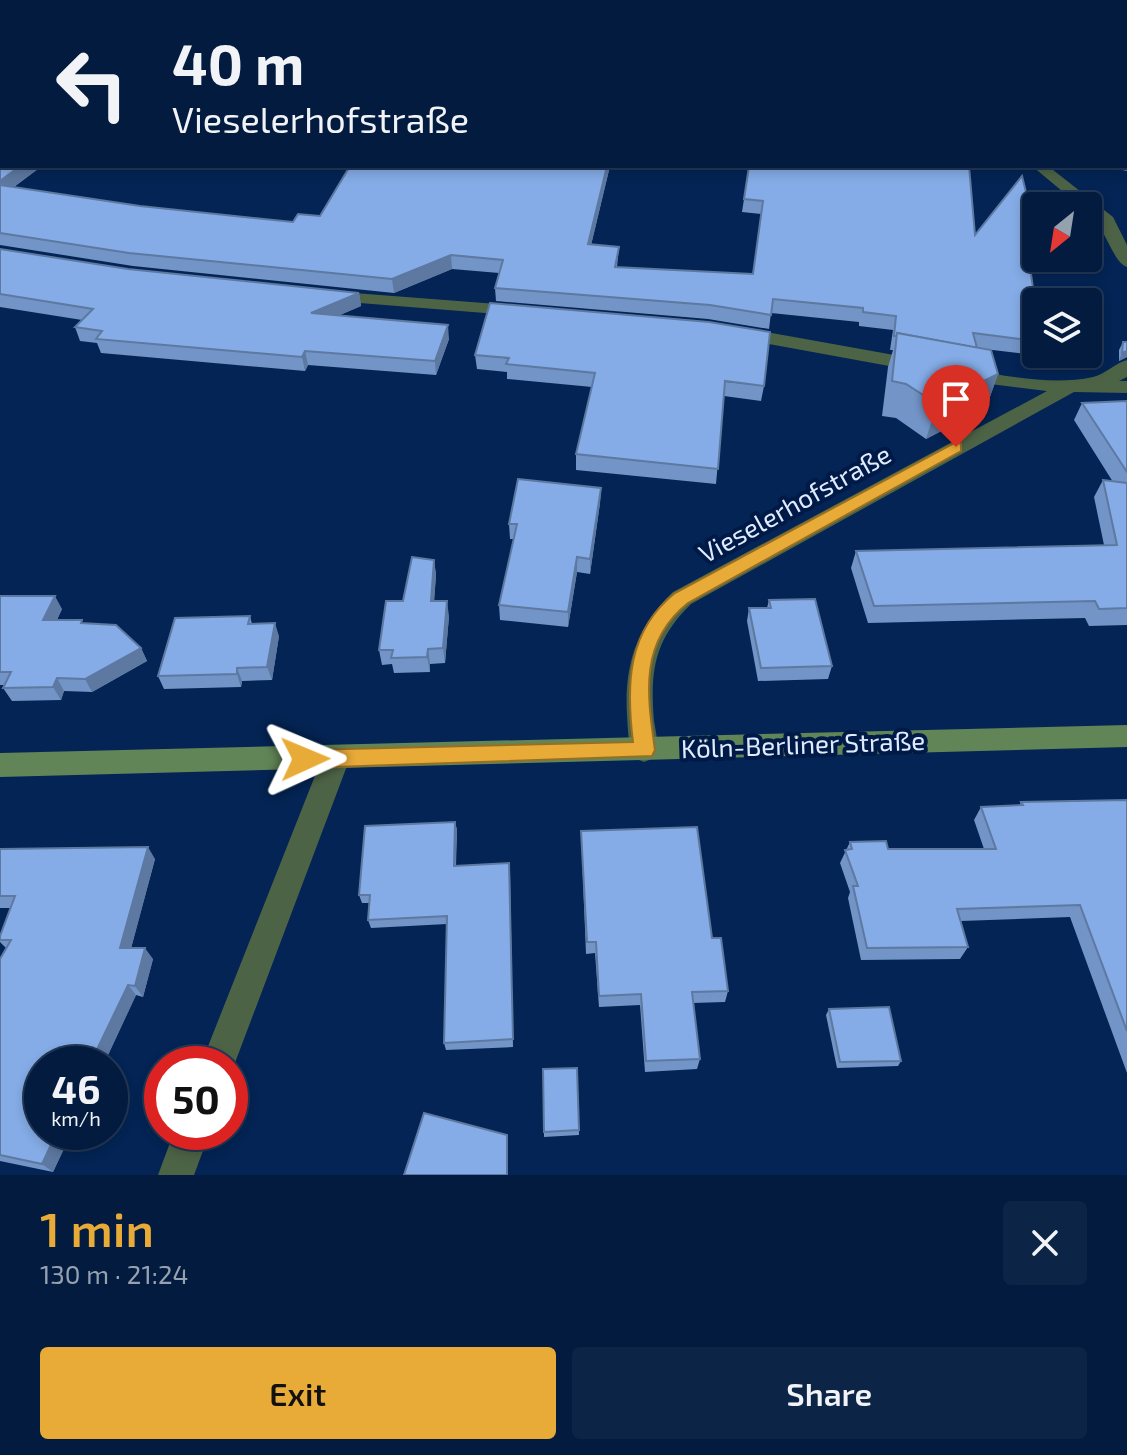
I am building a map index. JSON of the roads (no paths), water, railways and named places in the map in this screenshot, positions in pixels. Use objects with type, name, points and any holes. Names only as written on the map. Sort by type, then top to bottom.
[{"type":"main road","name":"Köln-Berliner Straße","points":[[0,765],[1127,736]]},
{"type":"street","points":[[1042,168],[1107,220],[1127,262]]},
{"type":"street","points":[[1107,220],[1127,220]]},
{"type":"street","points":[[309,294],[542,312]]},
{"type":"street","points":[[722,330],[1023,384],[1127,387]]},
{"type":"street","name":"Vieselerhofstraße","points":[[644,750],[638,705],[640,669],[647,638],[667,610],[682,598],[1068,387],[1102,381],[1120,373],[1127,366]]},
{"type":"street","points":[[225,1046],[336,758]]},
{"type":"street","points":[[176,1175],[185,1150]]}]
